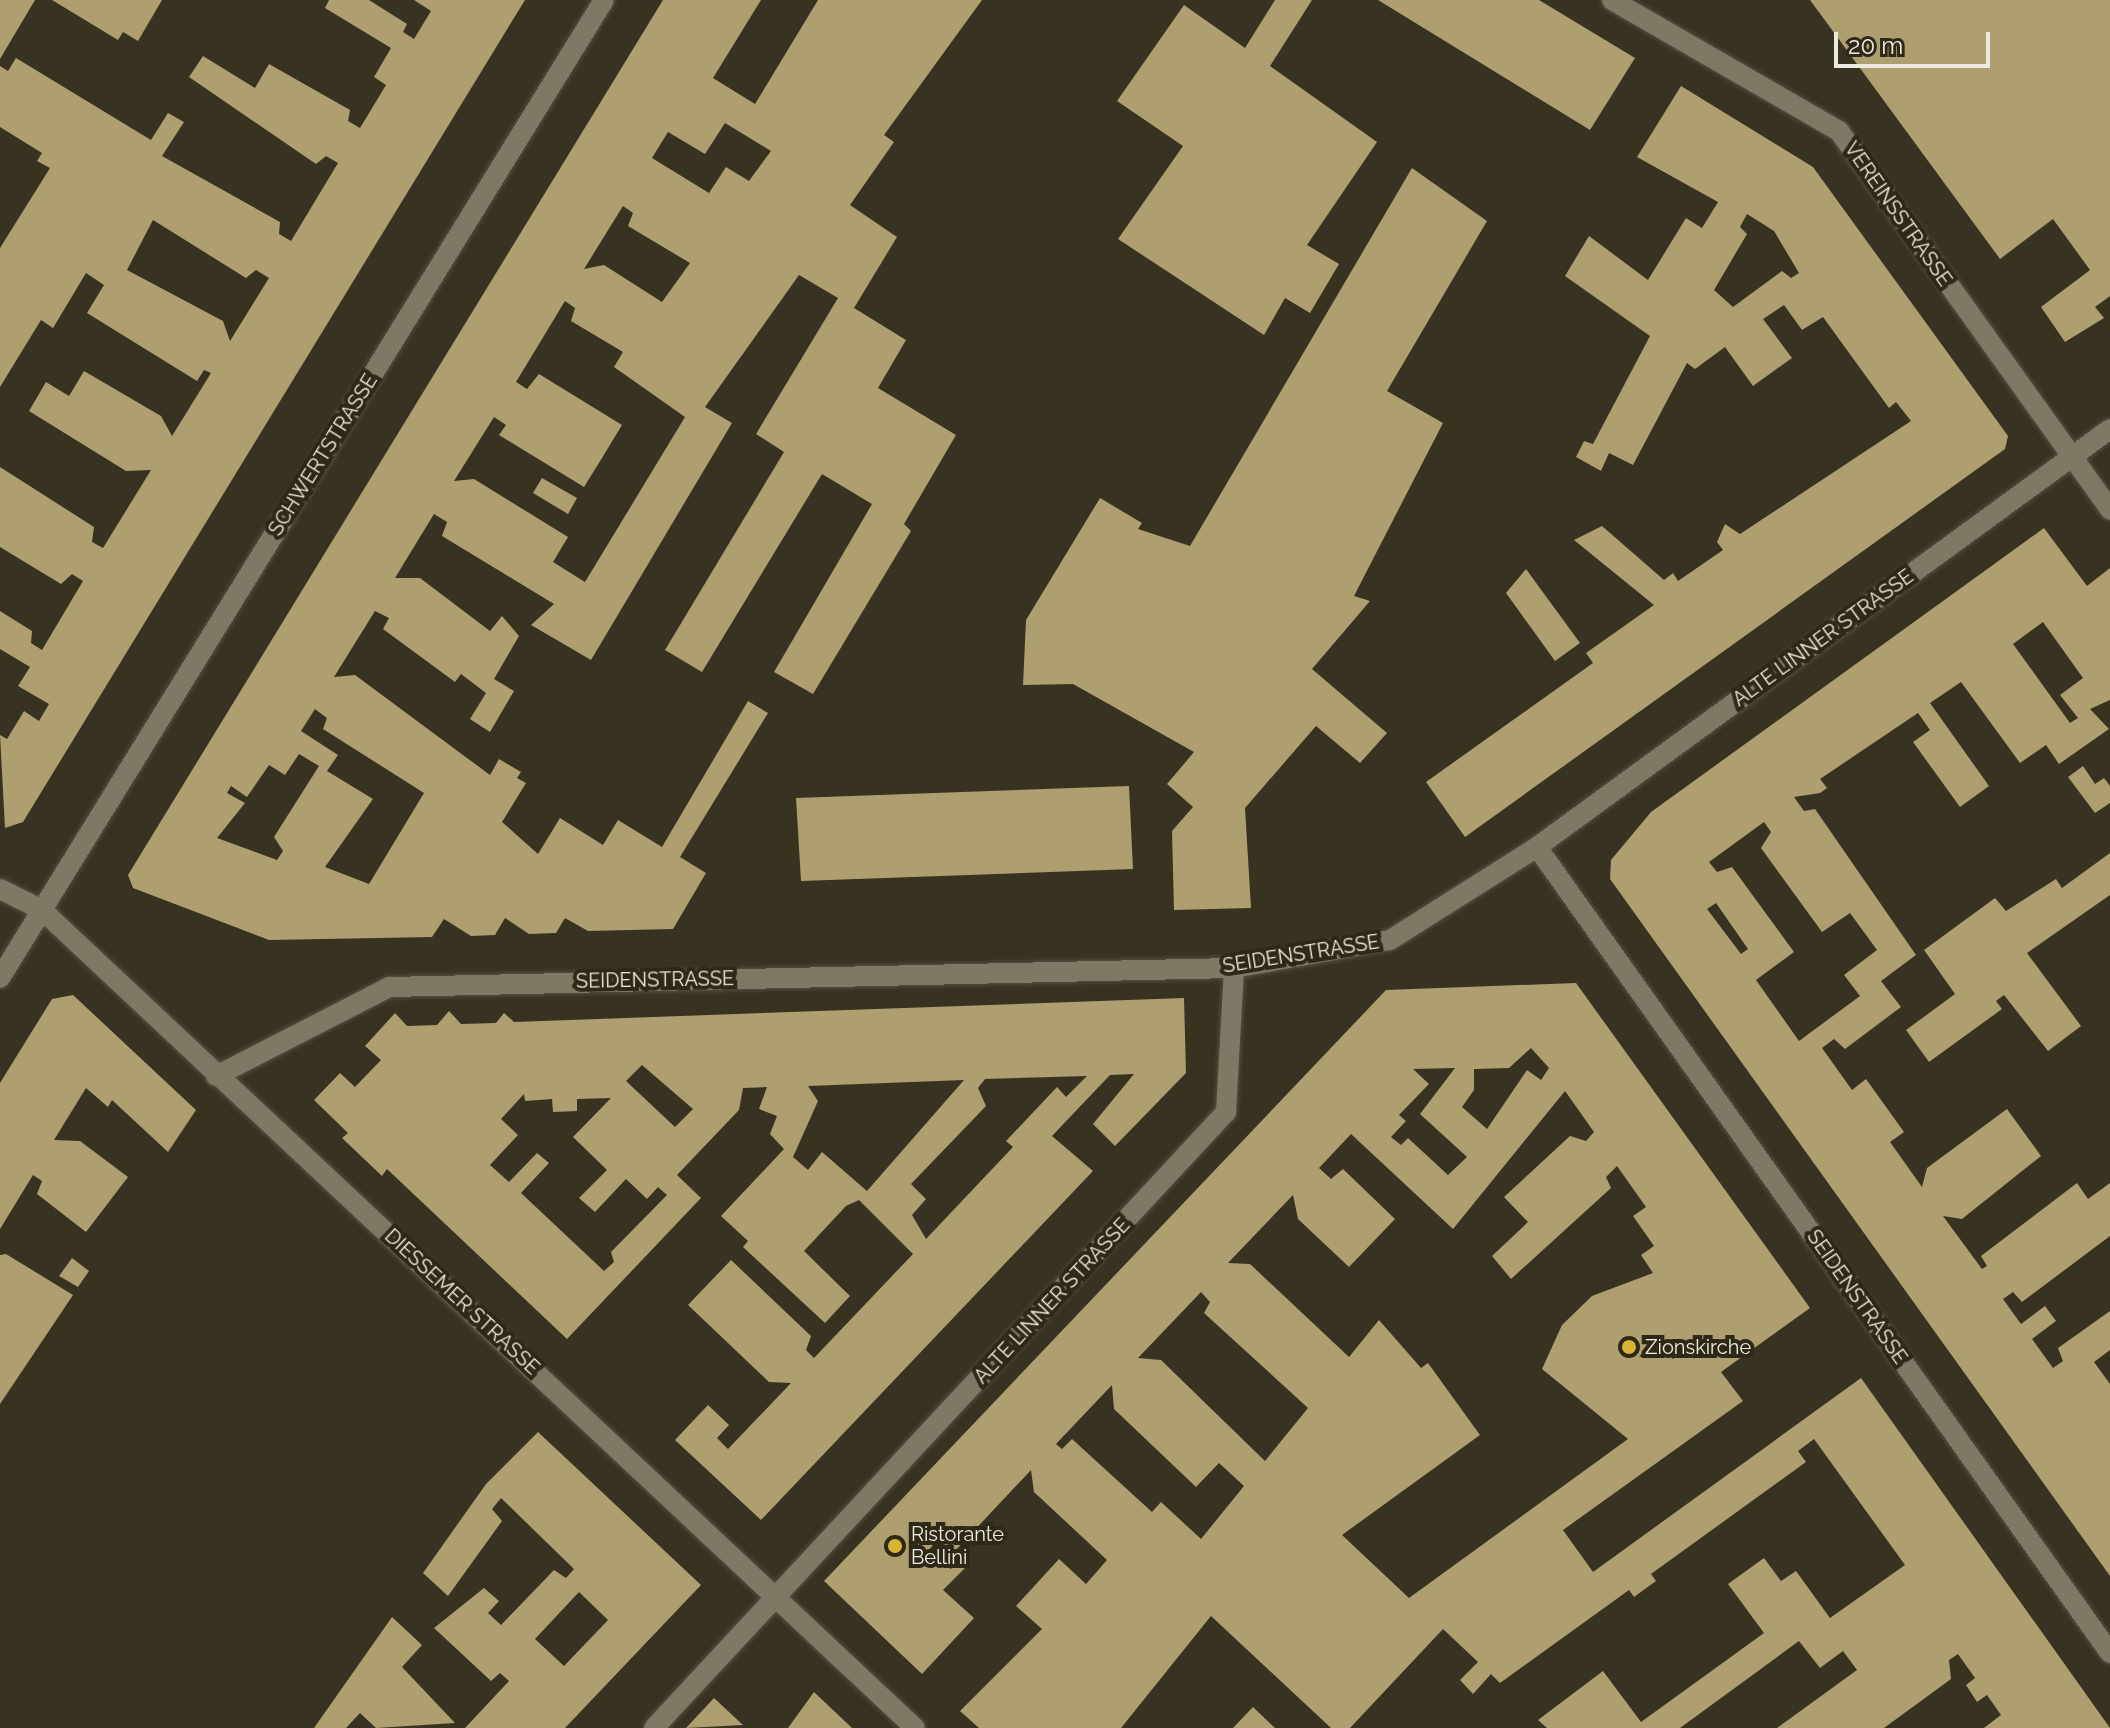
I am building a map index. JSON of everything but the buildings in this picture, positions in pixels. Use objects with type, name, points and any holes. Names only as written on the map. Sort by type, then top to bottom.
[{"type":"street","name":"SCHWERTSTRASSE","points":[[0,978],[604,0]]},
{"type":"street","name":"VEREINSSTRASSE","points":[[1612,0],[1839,131],[2110,510]]},
{"type":"street","name":"ALTE LINNER STRASSE","points":[[1537,847],[2110,429]]},
{"type":"street","name":"SEIDENSTRASSE","points":[[216,1076],[389,987],[1234,968],[1390,940],[1537,847],[2110,1653]]},
{"type":"street","name":"DIESSEMER STRASSE","points":[[0,889],[42,910],[216,1076],[781,1596],[915,1728]]},
{"type":"street","name":"ALTE LINNER STRASSE","points":[[654,1728],[781,1596],[1226,1112],[1234,968]]},
{"type":"place","name":"Zionskirche","points":[[1629,1347]]},
{"type":"place","name":"Ristorante Bellini","points":[[895,1546]]}]
